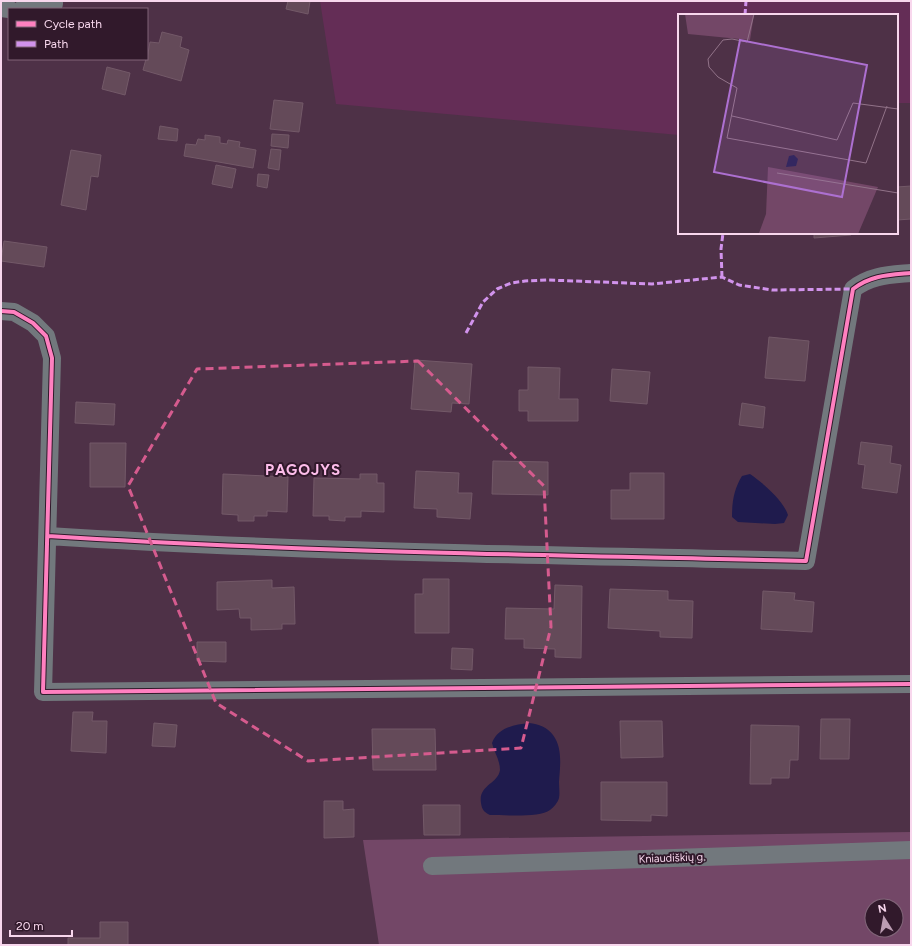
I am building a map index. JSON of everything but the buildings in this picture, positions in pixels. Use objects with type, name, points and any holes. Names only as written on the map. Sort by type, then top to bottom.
[{"type":"street","points":[[28,8],[54,4],[54,1]]},
{"type":"street","points":[[48,536],[166,543],[474,553],[806,561],[853,290],[862,282],[875,277],[911,274]]},
{"type":"street","points":[[1,311],[14,312],[33,323],[46,336],[52,358],[43,692],[911,684]]},
{"type":"street","name":"Kniaudiškių g.","points":[[432,866],[911,850]]},
{"type":"highlighted area","points":[[418,361],[544,486],[551,627],[521,748],[308,761],[216,703],[128,486],[197,369]]},
{"type":"shaded area","points":[[320,1],[911,1],[911,103],[898,103],[898,14],[678,14],[678,135],[336,104]]},
{"type":"shaded area","points":[[750,474],[766,487],[782,504],[788,515],[784,523],[738,522],[732,517],[733,501],[737,486],[742,476]]},
{"type":"shaded area","points":[[529,723],[545,728],[551,732],[556,740],[560,752],[558,800],[550,810],[545,813],[522,816],[490,815],[483,809],[481,797],[482,792],[496,779],[500,770],[492,743],[498,733],[502,730],[512,726]]},
{"type":"shaded area","points":[[911,832],[911,945],[379,945],[363,840]]},
{"type":"marked path","points":[[745,14],[746,1]]},
{"type":"marked path","points":[[722,277],[721,249],[723,234]]},
{"type":"marked path","points":[[466,333],[483,302],[497,289],[511,283],[525,281],[548,280],[652,284],[722,277],[739,285],[772,290],[853,289]]},
{"type":"cycle path","points":[[48,536],[237,546],[521,555],[806,561],[853,289],[873,278],[911,273]]},
{"type":"cycle path","points":[[1,311],[14,312],[33,323],[46,336],[52,358],[43,692],[911,684]]},
{"type":"district","name":"PAGOJYS","points":[[303,470]]}]
